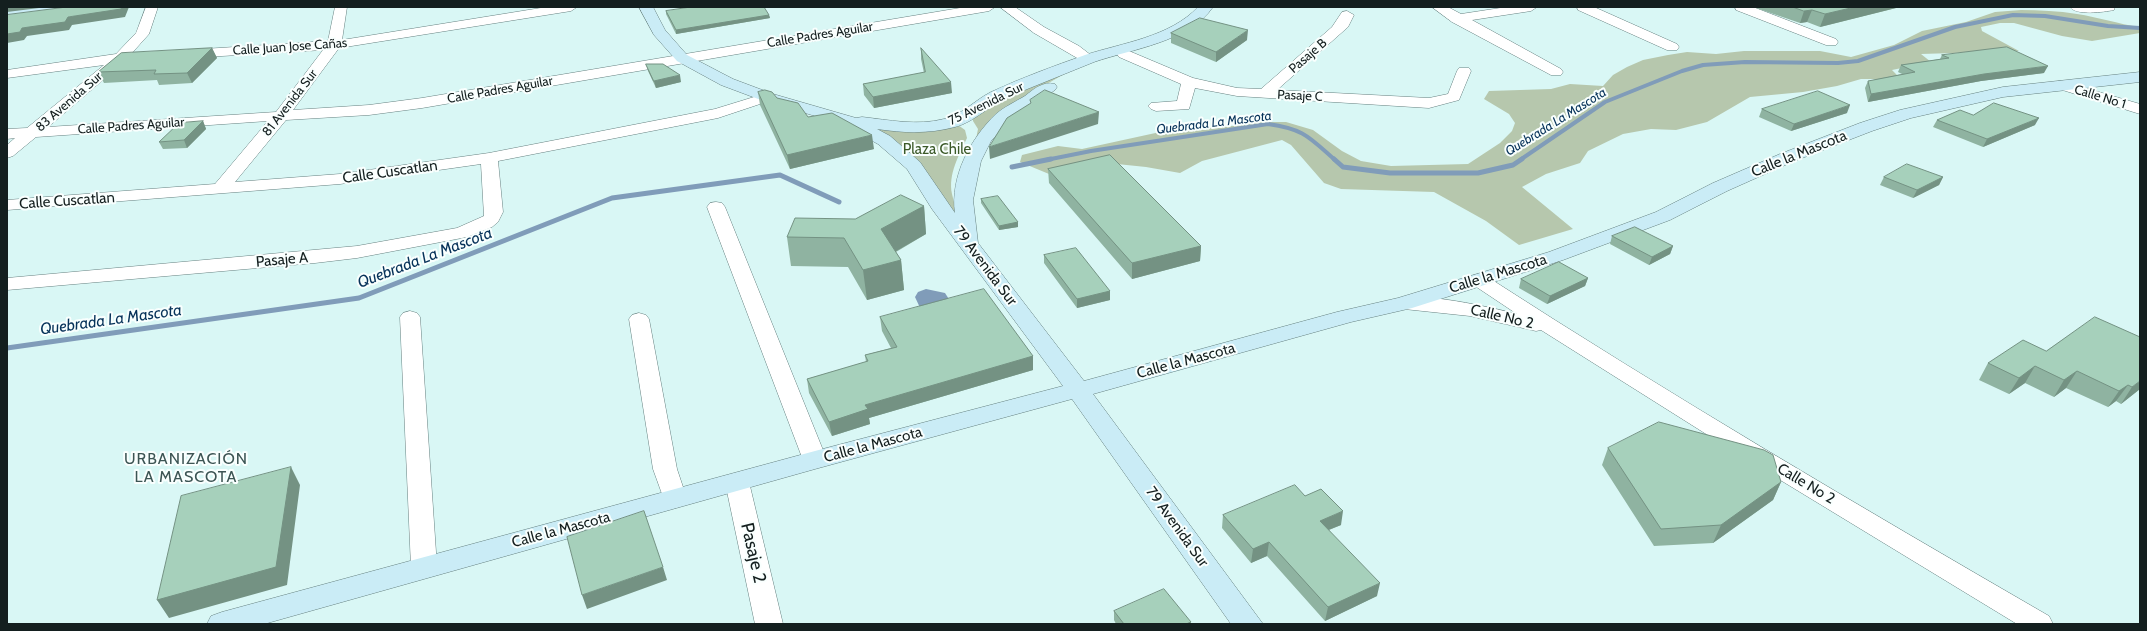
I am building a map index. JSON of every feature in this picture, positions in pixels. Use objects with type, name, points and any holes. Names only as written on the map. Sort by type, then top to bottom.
[{"type":"main road","name":"79 Avenida Sur","points":[[646,7],[659,32],[682,58],[727,82],[767,97],[846,119],[884,140],[914,166],[939,205],[1078,390],[1248,624]]},
{"type":"main road","name":"75 Avenida Sur","points":[[969,243],[963,200],[972,161],[983,139],[1003,117],[1028,99],[1056,83],[1124,54],[1145,42],[1194,20],[1206,7]]},
{"type":"main road","points":[[7,13],[61,8]]},
{"type":"main road","points":[[7,18],[61,8]]},
{"type":"main road","name":"75 Avenida Sur","points":[[846,119],[886,127],[907,128],[941,125],[961,119],[996,96],[1089,59],[1145,42]]},
{"type":"main road","name":"Calle la Mascota","points":[[222,624],[815,460],[1345,317],[1404,303],[1556,256],[1663,216],[1786,158],[1866,127],[1947,104],[2003,92],[2140,76]]},
{"type":"main road","points":[[961,119],[974,127],[975,132],[958,172],[958,192],[963,200]]},
{"type":"street","name":"83 Avenida Sur","points":[[7,153],[34,132],[120,58],[142,34],[152,7]]},
{"type":"street","name":"81 Avenida Sur","points":[[220,189],[281,116],[334,45],[341,7]]},
{"type":"street","name":"Calle Juan Jose Cañas","points":[[175,54],[334,45],[571,7]]},
{"type":"street","name":"Calle Padres Aguilar","points":[[7,134],[329,114],[422,103],[682,58],[939,11],[989,7]]},
{"type":"street","points":[[1006,7],[1039,30],[1089,59]]},
{"type":"street","points":[[1438,7],[1556,72]]},
{"type":"street","points":[[1458,19],[1531,7]]},
{"type":"street","points":[[1583,7],[1672,47]]},
{"type":"street","points":[[1741,7],[1831,42]]},
{"type":"street","points":[[2076,7],[2100,9],[2109,7]]},
{"type":"street","name":"Pasaje B","points":[[1264,94],[1337,30],[1343,24],[1347,15]]},
{"type":"street","name":"Pasaje C","points":[[1124,54],[1189,82],[1237,92],[1429,103],[1454,97],[1464,71]]},
{"type":"street","points":[[7,74],[120,58],[152,56]]},
{"type":"street","points":[[1156,106],[1184,106],[1189,82]]},
{"type":"street","name":"Calle No 1","points":[[2061,85],[2140,110]]},
{"type":"street","name":"Calle Cuscatlan","points":[[7,205],[340,179],[489,158],[718,113],[767,97]]},
{"type":"street","name":"Pasaje A","points":[[7,284],[357,252],[461,233],[486,223],[492,218],[494,212],[489,158]]},
{"type":"street","points":[[716,207],[815,460]]},
{"type":"street","name":"Calle No 2","points":[[1479,280],[1553,329],[1822,494],[2039,624]]},
{"type":"street","name":"Calle No 2","points":[[1404,303],[1440,304],[1463,308],[1553,329]]},
{"type":"street","points":[[410,317],[424,567]]},
{"type":"street","points":[[639,319],[665,469],[674,499]]},
{"type":"street","name":"Pasaje 2","points":[[737,482],[769,624]]},
{"type":"green space","points":[[2021,10],[2056,11],[2085,15],[2140,27],[2140,33],[2092,41],[2062,36],[2014,23],[2000,23],[1981,27],[1982,31],[2019,51],[1921,54],[1931,62],[1892,70],[1899,77],[1885,79],[1861,79],[1837,86],[1803,92],[1750,97],[1707,122],[1676,130],[1651,129],[1623,134],[1588,151],[1580,163],[1546,174],[1522,187],[1573,229],[1519,245],[1486,221],[1434,192],[1341,189],[1324,183],[1291,145],[1282,140],[1202,161],[1180,173],[1117,164],[1049,174],[1020,162],[1022,155],[1058,146],[1082,149],[1194,126],[1217,128],[1262,122],[1286,122],[1313,130],[1342,151],[1361,161],[1391,166],[1468,164],[1500,143],[1512,131],[1515,123],[1509,114],[1484,99],[1489,91],[1551,89],[1570,84],[1603,86],[1613,75],[1643,60],[1687,52],[1716,54],[1744,51],[1820,51],[1851,57],[1894,45],[1922,31],[1966,22],[1995,12]]},
{"type":"green space","points":[[1066,73],[1012,104],[976,139],[978,129],[973,119],[1001,99]]},
{"type":"green space","name":"Plaza Chile","points":[[958,125],[965,130],[967,138],[955,165],[951,187],[961,224],[923,167],[876,129]]},
{"type":"water","points":[[926,289],[945,293],[952,304],[922,312],[915,297],[918,292]]},
{"type":"building","points":[[67,7],[122,7],[121,9],[68,17],[65,22],[22,28],[20,32],[7,34],[7,15]]},
{"type":"building","points":[[691,7],[764,7],[769,15],[676,30],[666,11]]},
{"type":"building","points":[[1793,7],[1855,7],[1825,14],[1812,10],[1804,11]]},
{"type":"building","points":[[1200,18],[1248,30],[1216,52],[1171,33]]},
{"type":"building","points":[[2007,47],[2048,66],[1984,74],[1871,94],[1868,81],[1915,72],[1901,65],[1949,58],[1942,55]]},
{"type":"building","points":[[212,48],[187,73],[154,74],[156,70],[98,72],[121,53]]},
{"type":"building","points":[[921,48],[951,82],[873,97],[863,84],[925,72]]},
{"type":"building","points":[[646,64],[663,64],[680,75],[654,81]]},
{"type":"building","points":[[765,90],[772,92],[777,98],[798,103],[808,117],[832,113],[872,135],[787,155],[758,92]]},
{"type":"building","points":[[1045,90],[1099,112],[989,147],[1007,118],[1031,103],[1030,100]]},
{"type":"building","points":[[1818,91],[1850,105],[1794,124],[1762,109]]},
{"type":"building","points":[[1994,103],[2039,118],[1987,139],[1937,120],[1960,110],[1973,115]]},
{"type":"building","points":[[203,121],[184,140],[159,142],[179,123]]},
{"type":"building","points":[[1110,155],[1201,246],[1132,263],[1048,169]]},
{"type":"building","points":[[1907,164],[1943,177],[1917,190],[1884,177]]},
{"type":"building","points":[[901,195],[924,206],[881,229],[901,260],[863,270],[844,238],[787,237],[795,218],[855,219]]},
{"type":"building","points":[[998,196],[1018,222],[999,226],[981,199]]},
{"type":"building","points":[[1635,227],[1673,246],[1652,257],[1612,236]]},
{"type":"building","points":[[1076,248],[1110,291],[1077,299],[1044,255]]},
{"type":"building","points":[[1559,262],[1588,278],[1550,296],[1521,279]]},
{"type":"building","points":[[984,289],[1033,356],[865,405],[868,409],[829,422],[807,379],[868,361],[865,355],[897,347],[880,317]]},
{"type":"building","points":[[2095,317],[2140,337],[2140,381],[2132,387],[2128,385],[2119,391],[2077,371],[2064,380],[2035,366],[2019,378],[1988,363],[2023,340],[2046,351]]},
{"type":"building","points":[[1659,422],[1764,450],[1773,455],[1781,482],[1721,525],[1661,529],[1608,448]]},
{"type":"building","points":[[291,467],[276,567],[157,600],[181,496]]},
{"type":"building","points":[[1295,485],[1305,496],[1321,489],[1343,511],[1320,521],[1380,583],[1328,607],[1269,542],[1253,549],[1223,515]]},
{"type":"building","points":[[644,511],[663,567],[582,595],[567,537]]},
{"type":"building","points":[[1164,589],[1191,622],[1186,624],[1124,624],[1114,611]]},
{"type":"waterway","name":"Quebrada La Mascota","points":[[1520,160],[1605,102],[1682,71],[1703,65],[1745,62],[1838,63],[1858,61],[1955,27],[2013,15],[2045,16],[2108,26],[2140,28]]},
{"type":"waterway","name":"Quebrada La Mascota","points":[[1051,159],[1091,151],[1268,124],[1290,128],[1305,135],[1319,145],[1335,160]]},
{"type":"waterway","name":"Quebrada La Mascota","points":[[1012,167],[1051,159]]},
{"type":"waterway","name":"Quebrada La Mascota","points":[[1046,160],[1051,159]]},
{"type":"waterway","name":"Quebrada La Mascota","points":[[1334,159],[1343,167],[1390,173],[1478,173],[1513,165],[1522,159]]},
{"type":"waterway","name":"Quebrada La Mascota","points":[[7,348],[359,298],[612,198],[780,175],[839,202]]},
{"type":"district","name":"URBANIZACIÓN LA MASCOTA","points":[[186,468]]}]
